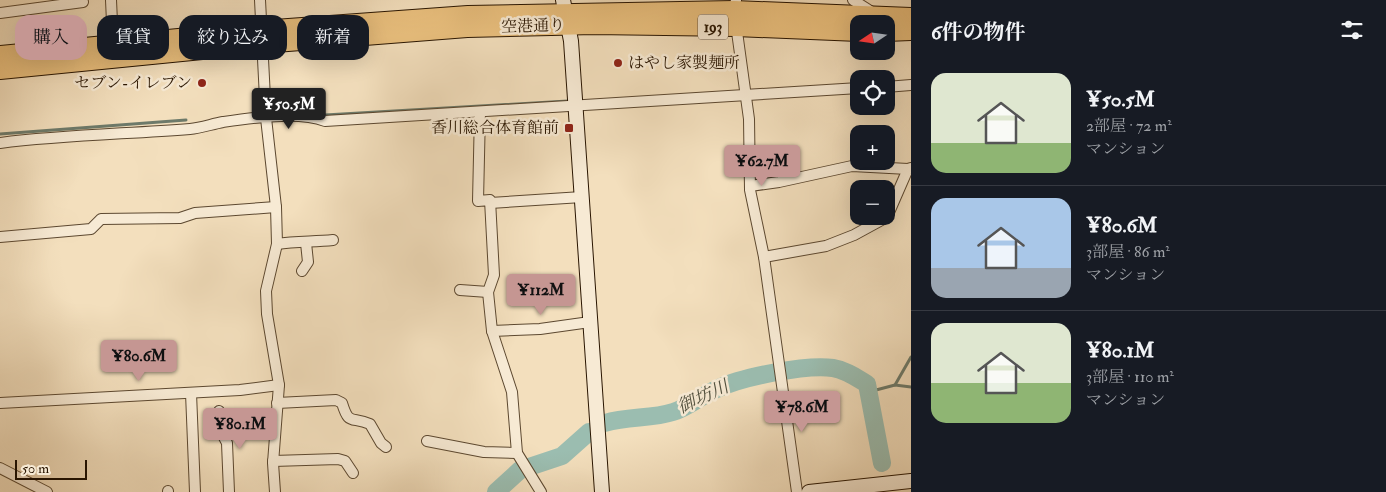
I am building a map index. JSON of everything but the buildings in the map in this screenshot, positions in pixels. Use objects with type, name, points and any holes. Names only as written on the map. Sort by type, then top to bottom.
[{"type":"highway","name":"空港通り","points":[[287,34],[468,15],[735,12],[850,21]]},
{"type":"highway","name":"空港通り","points":[[735,12],[850,31]]},
{"type":"highway","name":"空港通り","points":[[895,21],[911,17]]},
{"type":"highway","name":"空港通り","points":[[895,28],[911,32]]},
{"type":"highway","name":"空港通り","points":[[0,55],[97,46]]},
{"type":"highway","name":"空港通り","points":[[0,70],[179,47]]},
{"type":"street","points":[[110,0],[111,15]]},
{"type":"street","points":[[260,0],[261,15]]},
{"type":"street","points":[[853,0],[859,2],[873,15]]},
{"type":"street","points":[[0,13],[82,2]]},
{"type":"street","points":[[735,12],[749,119],[750,186],[764,256],[797,492]]},
{"type":"street","points":[[565,13],[571,41],[576,105],[602,492]]},
{"type":"street","points":[[263,60],[266,118],[276,207],[277,244],[266,291],[267,314],[280,384],[274,460],[276,492]]},
{"type":"street","points":[[895,86],[911,85]]},
{"type":"street","points":[[0,143],[57,136],[192,129],[223,122],[266,118],[316,117],[325,121],[850,89]]},
{"type":"street","points":[[480,112],[478,201],[490,200],[494,275],[488,292],[492,331],[512,392],[517,453],[541,492]]},
{"type":"street","points":[[750,186],[779,182],[852,166],[910,168],[887,217],[854,235],[826,246],[764,256]]},
{"type":"street","points":[[490,203],[582,197]]},
{"type":"street","points":[[0,237],[91,229],[101,219],[180,218],[195,213],[276,207]]},
{"type":"street","points":[[277,244],[295,241],[306,243],[333,240]]},
{"type":"street","points":[[302,271],[308,262],[306,243]]},
{"type":"street","points":[[460,290],[488,292]]},
{"type":"street","points":[[492,331],[540,329],[590,322]]},
{"type":"street","points":[[0,403],[191,394],[280,384]]},
{"type":"street","points":[[191,394],[195,492]]},
{"type":"street","points":[[277,403],[336,400],[342,403],[346,418],[370,424],[380,443],[386,447]]},
{"type":"street","points":[[219,411],[220,430],[227,443],[229,492]]},
{"type":"street","points":[[426,441],[484,452],[517,453]]},
{"type":"street","points":[[274,460],[338,459],[345,461],[353,473]]},
{"type":"street","points":[[0,468],[47,492]]},
{"type":"street","points":[[809,492],[906,485]]},
{"type":"waterway","points":[[325,115],[568,101]]},
{"type":"waterway","points":[[0,134],[186,120]]},
{"type":"waterway","points":[[868,389],[876,390],[895,385],[911,357]]},
{"type":"waterway","name":"御坊川","points":[[605,423],[673,412],[728,384],[757,376],[807,368],[833,368],[847,372],[867,384],[882,463]]},
{"type":"waterway","points":[[895,385],[911,387]]},
{"type":"waterway","name":"御坊川","points":[[496,492],[520,470],[562,456],[589,432]]},
{"type":"place","name":"はやし家製麺所","points":[[618,63]]},
{"type":"place","name":"セブン-イレブン","points":[[202,83]]},
{"type":"place","name":"香川総合体育館前","points":[[569,128]]}]
